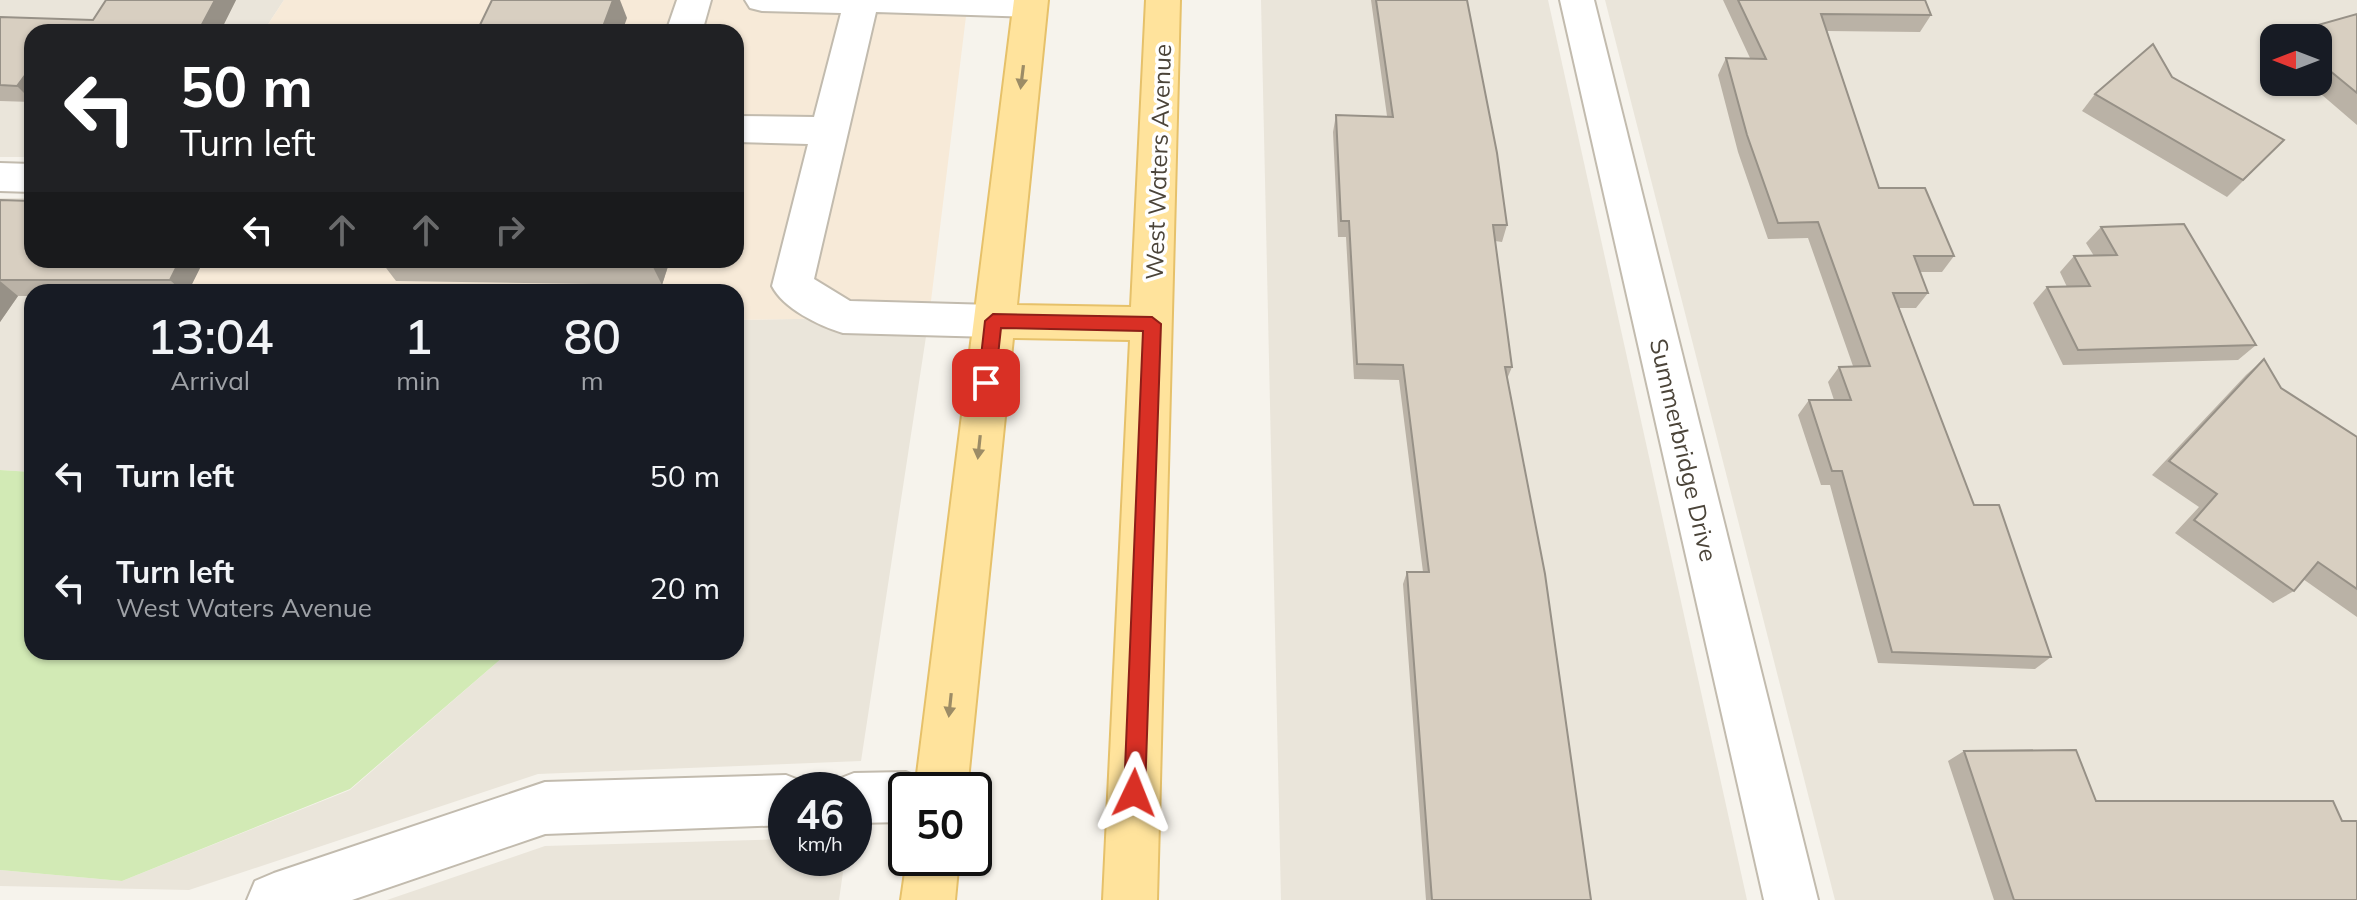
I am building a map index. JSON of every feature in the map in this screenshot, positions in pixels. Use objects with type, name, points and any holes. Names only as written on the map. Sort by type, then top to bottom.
[{"type":"main road","name":"West Waters Avenue","points":[[1130,900],[1163,0]]},
{"type":"main road","points":[[943,772],[1030,3]]},
{"type":"main road","points":[[993,321],[1152,324]]},
{"type":"main road","points":[[928,900],[931,876]]},
{"type":"street","points":[[686,24],[694,0]]},
{"type":"street","points":[[762,0],[1030,3]]},
{"type":"street","name":"Summerbridge Drive","points":[[1577,0],[1791,900]]},
{"type":"street","points":[[861,1],[792,286],[843,317],[993,321]]},
{"type":"street","points":[[744,129],[828,131]]},
{"type":"street","points":[[0,177],[24,178]]},
{"type":"street","points":[[274,900],[545,808],[768,801]]},
{"type":"shaded area","points":[[0,0],[284,0],[268,24],[24,24],[24,157],[0,157]]},
{"type":"shaded area","points":[[284,0],[968,0],[929,317],[744,320],[744,284],[103,284],[113,268],[744,268],[744,24],[268,24]]},
{"type":"shaded area","points":[[1261,0],[1548,0],[1747,900],[1281,900]]},
{"type":"shaded area","points":[[1605,0],[2357,0],[2357,900],[1835,900]]},
{"type":"shaded area","points":[[0,198],[24,198],[24,268],[32,268],[32,284],[24,284],[24,472],[0,470]]},
{"type":"shaded area","points":[[929,317],[861,761],[538,774],[189,890],[0,886],[0,870],[122,881],[350,790],[500,660],[744,660],[744,320]]},
{"type":"shaded area","points":[[768,840],[768,876],[842,876],[839,900],[387,900],[545,846]]},
{"type":"green space","points":[[0,470],[24,472],[24,660],[500,660],[350,789],[122,881],[0,870]]},
{"type":"building","points":[[106,0],[215,0],[202,24],[24,24],[24,77],[17,86],[0,85],[0,17],[93,20]]},
{"type":"building","points":[[492,0],[613,0],[604,24],[480,24]]},
{"type":"building","points":[[1376,0],[1467,0],[1497,153],[1507,225],[1493,225],[1512,367],[1505,367],[1545,574],[1591,900],[1432,900],[1407,572],[1429,572],[1403,365],[1357,364],[1349,221],[1341,221],[1336,115],[1393,117]]},
{"type":"building","points":[[1738,0],[1925,0],[1931,15],[1821,14],[1879,188],[1925,188],[1954,256],[1914,256],[1928,293],[1893,293],[1974,505],[1999,505],[2051,657],[1892,652],[1842,471],[1832,471],[1809,400],[1851,400],[1839,367],[1870,366],[1818,222],[1778,223],[1747,135],[1726,58],[1766,59]]},
{"type":"building","points":[[2357,14],[2357,93],[2332,72],[2332,24],[2322,24]]},
{"type":"building","points":[[2153,44],[2172,77],[2284,140],[2243,180],[2095,94]]},
{"type":"building","points":[[0,200],[24,201],[24,268],[176,268],[170,280],[0,280]]},
{"type":"building","points":[[2184,224],[2256,345],[2078,350],[2047,287],[2090,286],[2074,256],[2117,255],[2101,227]]},
{"type":"building","points":[[2264,359],[2281,388],[2357,437],[2357,589],[2318,562],[2294,591],[2194,520],[2217,494],[2169,461]]},
{"type":"building","points":[[2076,750],[2096,801],[2333,801],[2342,821],[2357,821],[2357,900],[2014,900],[1964,751]]},
{"type":"route","points":[[986,383],[993,321],[1152,324],[1134,793]]}]
